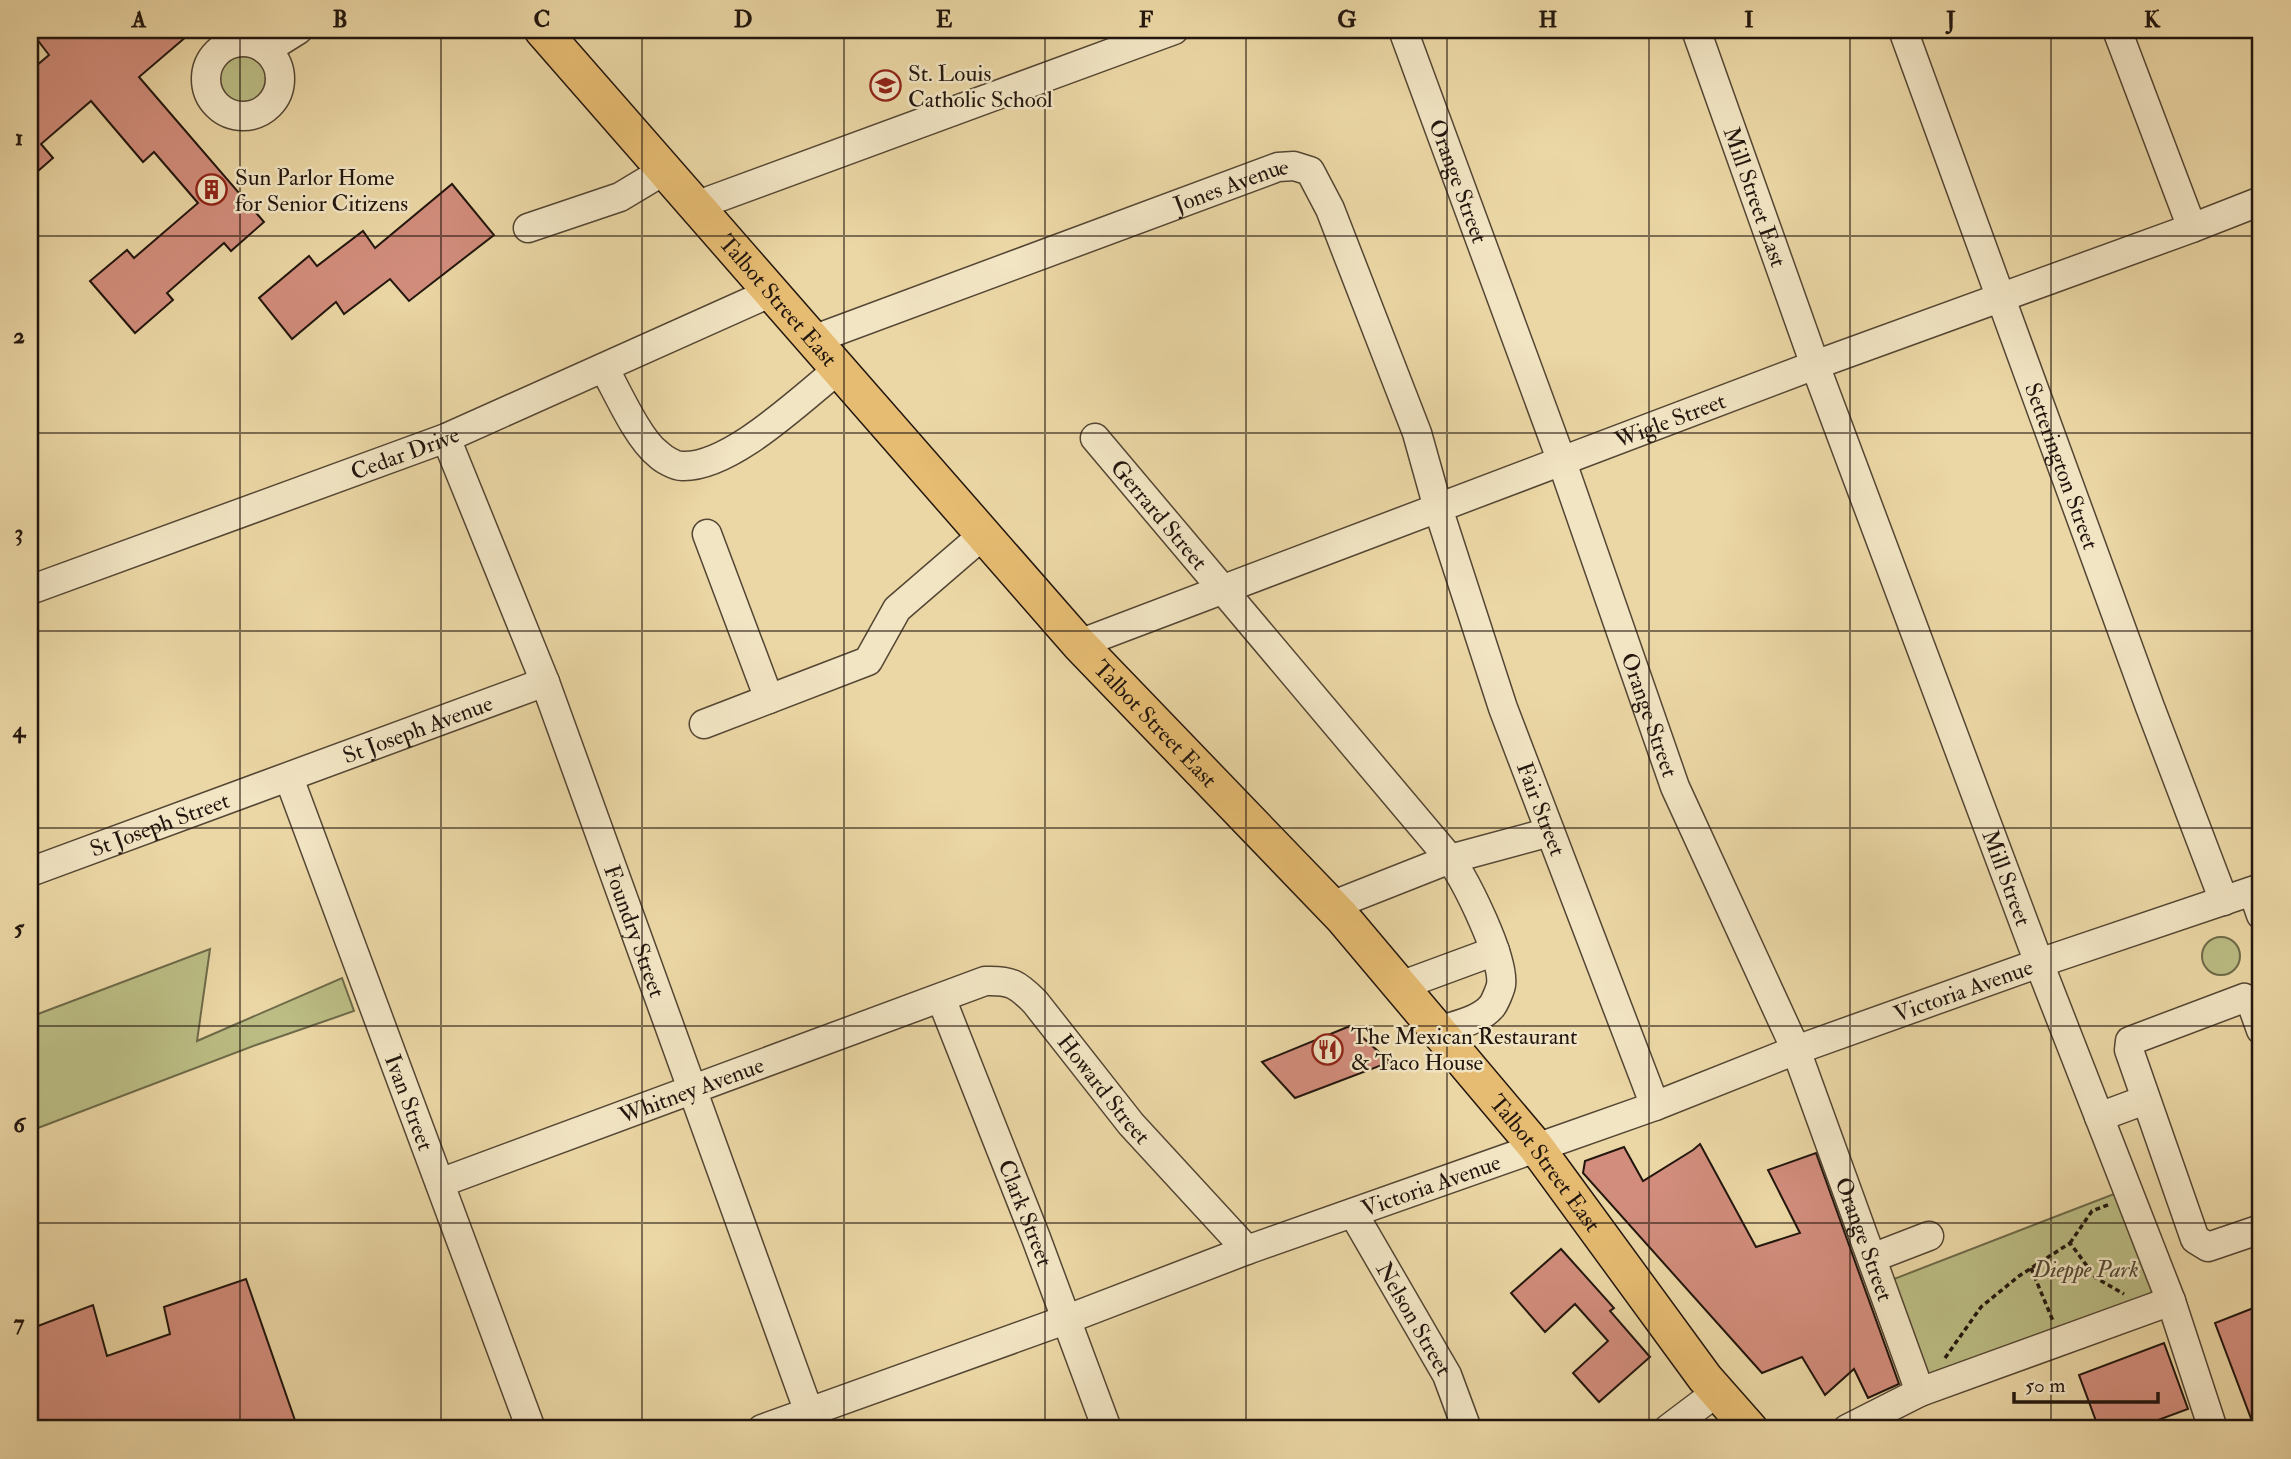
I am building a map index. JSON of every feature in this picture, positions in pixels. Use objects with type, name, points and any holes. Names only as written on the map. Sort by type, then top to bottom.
[{"type":"main road","name":"Talbot Street East","points":[[542,30],[1079,643],[1331,906],[1536,1147],[1705,1378],[1750,1429]]},
{"type":"street","points":[[266,50],[298,30]]},
{"type":"street","points":[[698,205],[1174,30]]},
{"type":"street","name":"Orange Street","points":[[1403,30],[1562,462],[1675,787],[1796,1050],[1920,1392]]},
{"type":"street","name":"Mill Street East","points":[[1696,30],[1815,365]]},
{"type":"street","name":"Setterington Street","points":[[1903,30],[2150,707],[2224,901]]},
{"type":"street","points":[[2117,30],[2192,228]]},
{"type":"street","name":"Jones Avenue","points":[[815,339],[1278,167],[1294,166],[1310,171],[1330,209],[1417,433],[1438,508]]},
{"type":"street","points":[[528,228],[620,197],[665,170]]},
{"type":"street","name":"Wigle Street","points":[[1079,643],[1815,365],[2261,201]]},
{"type":"street","name":"Cedar Drive","points":[[30,590],[446,438],[772,292]]},
{"type":"street","name":"Mill Street","points":[[1815,365],[2039,963],[2130,1197],[2161,1305],[2213,1429]]},
{"type":"street","points":[[604,368],[643,437],[657,454],[679,467],[701,463],[738,449],[840,368]]},
{"type":"street","name":"Foundry Street","points":[[446,438],[545,681],[812,1421]]},
{"type":"street","name":"Gerrard Street","points":[[1095,438],[1465,879],[1495,951],[1501,985],[1492,1006],[1474,1019],[1438,1031]]},
{"type":"street","name":"Fair Street","points":[[1438,508],[1503,708],[1655,1106]]},
{"type":"street","points":[[707,534],[769,699]]},
{"type":"street","points":[[704,724],[868,661],[897,609],[984,534]]},
{"type":"street","name":"St Joseph Avenue","points":[[289,778],[545,681]]},
{"type":"street","name":"St Joseph Street","points":[[30,872],[289,778]]},
{"type":"street","name":"Ivan Street","points":[[289,778],[531,1429]]},
{"type":"street","points":[[1331,906],[1450,859],[1550,832]]},
{"type":"street","name":"Victoria Avenue","points":[[762,1429],[812,1421],[1247,1250],[1655,1106],[1796,1050],[2039,963],[2224,901],[2258,898]]},
{"type":"street","points":[[1400,986],[1495,951]]},
{"type":"street","name":"Howard Street","points":[[941,998],[985,981],[1004,980],[1020,987],[1046,1015],[1131,1124],[1247,1250]]},
{"type":"street","name":"Whitney Avenue","points":[[440,1182],[941,998]]},
{"type":"street","name":"Clark Street","points":[[941,998],[1036,1238],[1107,1429]]},
{"type":"street","points":[[2261,1030],[2252,1005],[2244,998],[2130,1041],[2129,1050],[2195,1239],[2208,1247],[2261,1229]]},
{"type":"street","points":[[2099,1116],[2145,1100]]},
{"type":"street","name":"Nelson Street","points":[[1353,1213],[1447,1375],[1467,1429]]},
{"type":"street","points":[[1872,1258],[1929,1236]]},
{"type":"street","points":[[1847,1429],[1920,1392],[2161,1305]]},
{"type":"street","points":[[1668,1429],[1717,1392]]},
{"type":"path","points":[[1920,1392],[1981,1307],[2031,1268],[2070,1243],[2092,1211],[2130,1197]]},
{"type":"path","points":[[2070,1243],[2096,1279],[2161,1305]]},
{"type":"path","points":[[2031,1268],[2061,1341]]},
{"type":"green space","points":[[243,54],[261,61],[268,79],[261,97],[243,104],[225,97],[218,79],[225,61]]},
{"type":"green space","points":[[2221,937],[2234,943],[2240,956],[2234,969],[2221,975],[2208,969],[2202,956],[2208,943]]},
{"type":"green space","points":[[210,949],[197,1041],[342,978],[354,1011],[256,1045],[30,1131],[30,1017]]},
{"type":"green space","name":"Dieppe Park","points":[[2127,1189],[2171,1301],[1920,1392],[1881,1284]]},
{"type":"building","name":"Sun Parlor Home for Senior Citizens","points":[[30,30],[194,30],[139,77],[264,222],[231,251],[224,243],[167,293],[173,300],[135,333],[90,281],[127,250],[134,258],[198,203],[154,152],[143,162],[91,101],[41,144],[53,158],[30,178],[30,71],[49,55]]},
{"type":"building","points":[[452,184],[494,235],[409,301],[390,279],[344,314],[336,302],[292,339],[259,298],[309,256],[317,266],[363,231],[375,248]]},
{"type":"building","points":[[1350,1026],[1390,1062],[1295,1098],[1262,1062]]},
{"type":"building","points":[[1700,1144],[1756,1247],[1800,1233],[1768,1170],[1816,1153],[1899,1384],[1868,1398],[1854,1369],[1825,1395],[1802,1357],[1762,1373],[1583,1173],[1585,1161],[1624,1147],[1643,1181]]},
{"type":"building","points":[[1561,1249],[1614,1308],[1610,1311],[1650,1357],[1599,1402],[1573,1373],[1608,1341],[1575,1304],[1545,1332],[1511,1293]]},
{"type":"building","points":[[246,1279],[298,1429],[30,1429],[30,1329],[93,1305],[107,1356],[170,1334],[164,1307]]},
{"type":"building","points":[[2261,1305],[2261,1429],[2255,1429],[2215,1323]]},
{"type":"building","points":[[2164,1343],[2188,1409],[2134,1429],[2099,1429],[2079,1375]]},
{"type":"place","name":"St. Louis Catholic School","points":[[885,86]]},
{"type":"place","name":"Sun Parlor Home for Senior Citizens","points":[[212,190]]},
{"type":"place","name":"The Mexican Restaurant & Taco House","points":[[1328,1049]]}]
